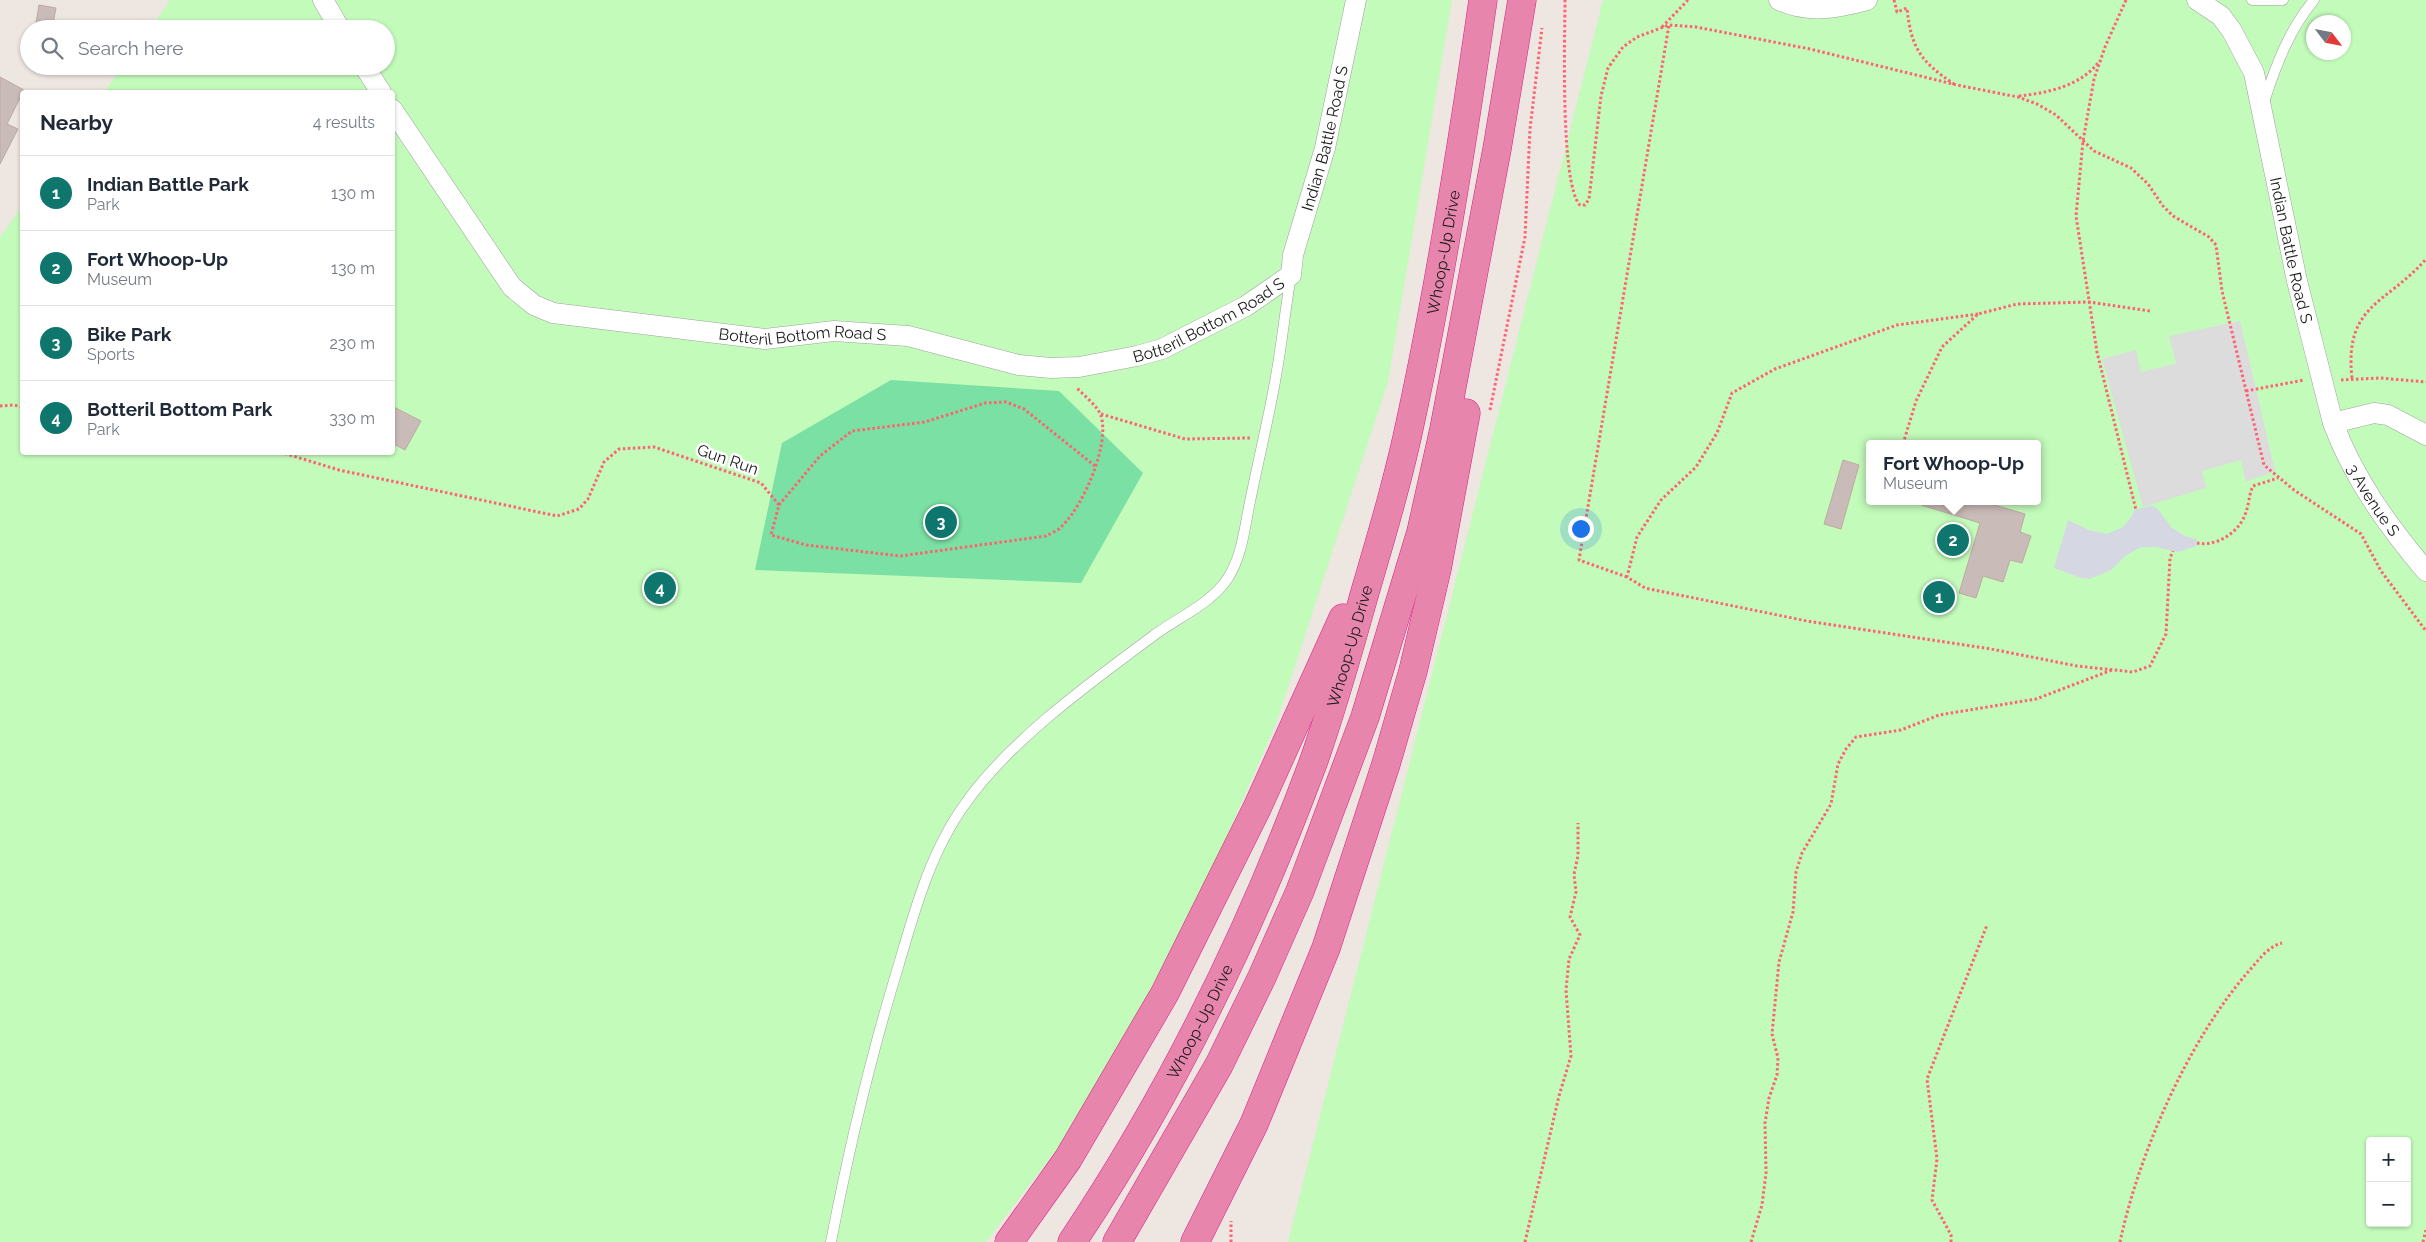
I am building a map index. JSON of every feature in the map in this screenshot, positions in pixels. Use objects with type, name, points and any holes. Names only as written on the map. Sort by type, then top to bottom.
[{"type":"highway","name":"Whoop-Up Drive","points":[[1072,1242],[1144,1127],[1189,1043],[1265,882],[1312,763],[1334,699],[1384,528],[1411,420],[1463,140],[1483,0]]},
{"type":"highway","name":"Whoop-Up Drive","points":[[1117,1242],[1219,1065],[1262,977],[1300,891],[1365,717],[1421,532],[1444,429],[1497,149],[1522,0]]},
{"type":"highway","points":[[1195,1242],[1254,1124],[1326,948],[1386,764],[1413,671],[1441,551],[1500,221],[1514,125],[1527,0]]},
{"type":"highway","points":[[1009,1242],[1068,1159],[1170,985],[1257,808],[1384,528]]},
{"type":"street","points":[[323,0],[335,20]]},
{"type":"street","name":"Indian Battle Road S","points":[[1291,275],[1293,255],[1325,148],[1356,0]]},
{"type":"street","points":[[1779,0],[1804,8],[1823,8],[1840,7],[1867,0]]},
{"type":"street","name":"Indian Battle Road S","points":[[2197,0],[2221,16],[2232,31],[2254,73],[2297,280],[2333,423]]},
{"type":"street","points":[[370,75],[380,90]]},
{"type":"street","name":"Botteril Bottom Road S","points":[[395,113],[512,287],[534,305],[554,313],[765,339],[834,331],[908,336],[1019,365],[1051,368],[1079,367],[1137,356],[1162,349],[1246,306],[1291,275]]},
{"type":"street","points":[[2333,423],[2374,413],[2388,415],[2426,435]]},
{"type":"street","name":"3 Avenue S","points":[[2333,423],[2350,462],[2368,495],[2390,528],[2426,571]]},
{"type":"lane","points":[[2252,0],[2283,0]]},
{"type":"lane","points":[[2262,108],[2277,63],[2287,42],[2298,21],[2314,0]]},
{"type":"lane","points":[[831,1242],[841,1191],[884,1012],[924,881],[944,837],[963,806],[986,776],[1040,725],[1154,636],[1211,596],[1228,578],[1239,552],[1276,376],[1291,275]]},
{"type":"path","points":[[1565,0],[1567,152],[1574,197],[1580,205],[1585,205],[1589,199],[1601,96],[1608,68],[1623,47],[1637,37],[1669,26],[1696,27],[1810,49],[1957,85],[2018,96],[2056,115],[2094,151],[2131,168],[2148,184],[2162,206],[2173,216],[2209,237],[2216,245],[2222,291],[2264,465],[2279,478],[2361,534],[2381,571],[2426,631]]},
{"type":"path","points":[[1661,28],[1688,0]]},
{"type":"path","points":[[1894,0],[1897,12],[1907,8],[1910,31],[1915,47],[1921,56],[1936,72],[1957,85]]},
{"type":"path","points":[[2126,0],[2094,79],[2083,141],[2076,216],[2080,254],[2097,352],[2136,510]]},
{"type":"path","points":[[1669,26],[1579,560],[1627,577],[1645,588],[1807,621],[1992,649],[2077,666],[2133,672],[2150,666],[2166,634],[2170,558],[2173,551]]},
{"type":"path","points":[[2018,96],[2050,91],[2076,81],[2088,75],[2101,59]]},
{"type":"path","points":[[2426,259],[2412,275],[2364,314],[2356,326],[2352,340],[2350,360],[2352,378],[2426,382]]},
{"type":"path","points":[[1627,577],[1637,537],[1661,500],[1696,467],[1717,433],[1732,393],[1776,369],[1897,324],[1978,314],[2017,304],[2089,302],[2150,311]]},
{"type":"path","points":[[1904,440],[1916,401],[1942,347],[1978,314]]},
{"type":"path","points":[[1079,367],[1071,380],[1101,414],[1185,439],[1263,438]]},
{"type":"path","points":[[1095,466],[1024,409],[1006,402],[985,403],[925,422],[852,431],[820,456],[780,505],[771,535],[806,545],[900,556],[1046,536],[1061,528],[1078,507],[1095,466],[1103,432],[1101,414]]},
{"type":"path","points":[[0,406],[20,406]]},
{"type":"path","name":"Gun Run","points":[[290,455],[339,470],[557,516],[579,509],[588,500],[604,462],[619,449],[654,447],[761,483],[780,505]]},
{"type":"path","points":[[2196,543],[2210,543],[2231,533],[2246,514],[2253,486],[2279,478]]},
{"type":"path","points":[[1751,1242],[1762,1205],[1766,1173],[1765,1123],[1769,1098],[1777,1075],[1778,1058],[1772,1034],[1774,1007],[1779,962],[1793,912],[1796,872],[1802,853],[1831,804],[1838,764],[1846,749],[1856,737],[1901,730],[1939,715],[2036,699],[2113,670]]},
{"type":"path","points":[[1524,1242],[1571,1056],[1566,990],[1569,959],[1580,935],[1570,917],[1576,892],[1574,874],[1578,856],[1578,823]]},
{"type":"path","points":[[1951,1242],[1951,1235],[1932,1200],[1937,1159],[1927,1079],[1986,925]]},
{"type":"path","points":[[2120,1242],[2128,1203],[2157,1128],[2187,1062],[2208,1026],[2235,988],[2272,946],[2282,943]]},
{"type":"path","points":[[1231,1221],[1231,1242]]},
{"type":"path","points":[[2423,1242],[2426,1230]]},
{"type":"green space","points":[[170,0],[1452,0],[1388,382],[1276,724],[1133,1050],[986,1242],[0,1242],[0,237],[20,209],[20,455],[395,455],[395,90],[105,90],[116,75],[395,75],[395,20],[156,20]]},
{"type":"green space","points":[[1603,0],[2426,0],[2426,1242],[1288,1242]]},
{"type":"green space","points":[[891,380],[1059,391],[1143,473],[1081,583],[755,570],[782,443]]},
{"type":"shaded area","points":[[2240,321],[2275,471],[2246,482],[2241,460],[2202,471],[2206,488],[2143,507],[2102,359],[2136,350],[2141,372],[2174,364],[2176,363],[2169,336]]},
{"type":"shaded area","points":[[2151,506],[2157,508],[2172,528],[2187,537],[2197,539],[2196,546],[2178,552],[2156,547],[2141,547],[2125,556],[2111,570],[2089,579],[2054,568],[2068,520],[2089,530],[2107,534],[2123,527],[2132,516],[2134,510]]},
{"type":"building","points":[[39,5],[56,8],[54,20],[36,20]]},
{"type":"building","points":[[0,77],[24,90],[20,90],[20,98],[7,124],[18,129],[0,164]]},
{"type":"building","points":[[395,408],[421,421],[405,450],[395,445]]},
{"type":"building","points":[[1843,460],[1859,465],[1841,529],[1824,524]]},
{"type":"building","points":[[1921,505],[1995,505],[2025,514],[2020,532],[2031,536],[2022,563],[2010,560],[2003,582],[1983,576],[1976,598],[1959,593],[1980,523]]},
{"type":"place","name":"Bike Park","points":[[941,522]]},
{"type":"place","name":"Fort Whoop-Up","points":[[1953,540]]},
{"type":"place","name":"Botteril Bottom Park","points":[[660,588]]},
{"type":"place","name":"Indian Battle Park","points":[[1939,597]]}]
